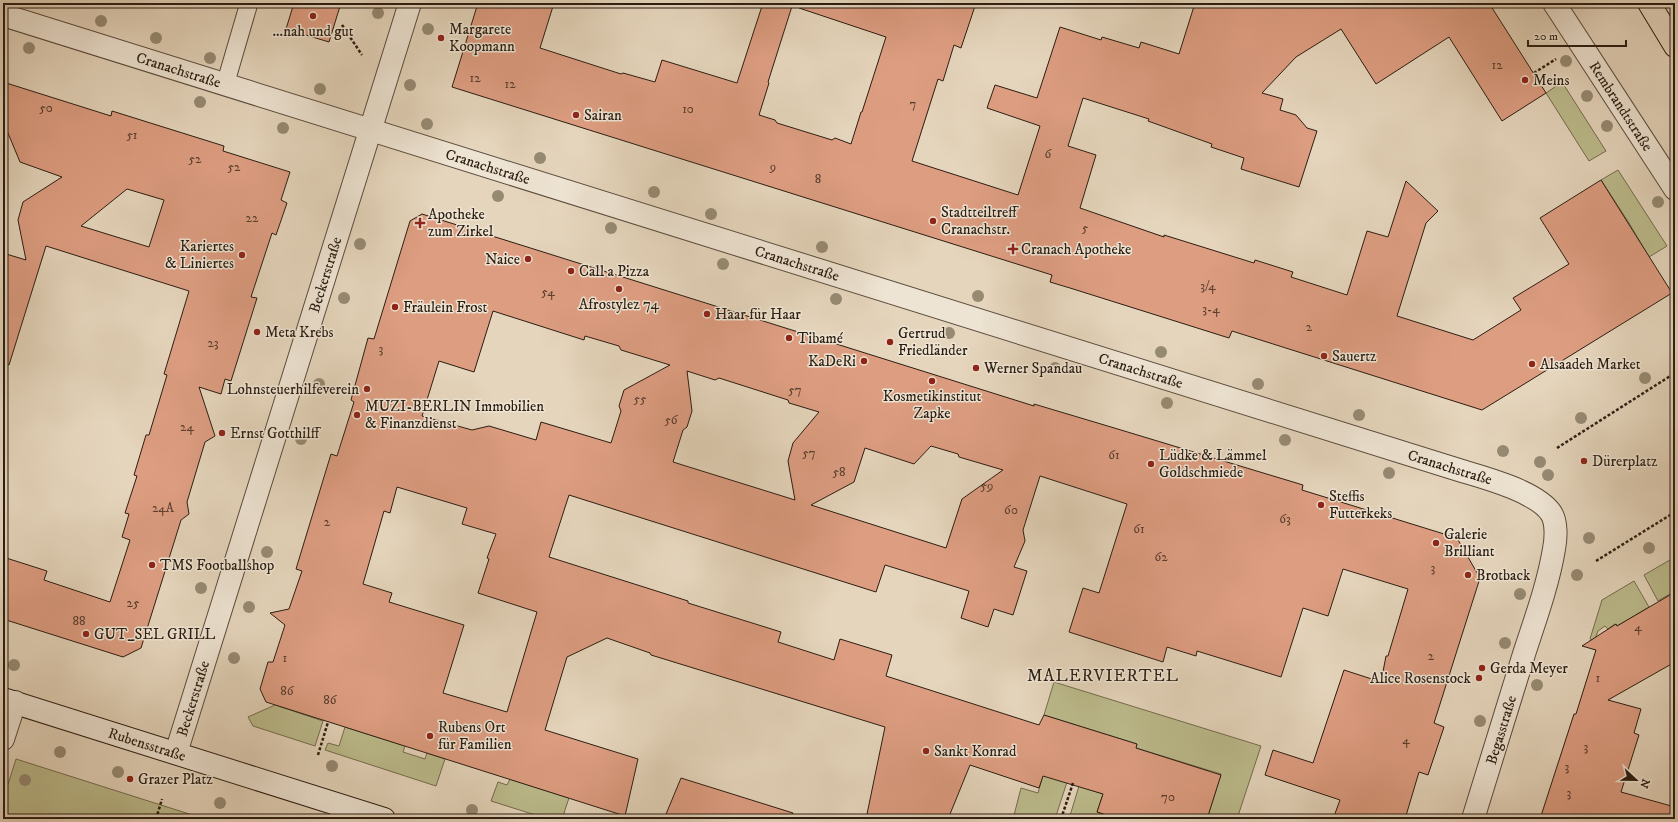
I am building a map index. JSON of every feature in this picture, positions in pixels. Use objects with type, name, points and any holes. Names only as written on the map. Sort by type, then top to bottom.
[{"type":"highway","points":[[1649,3],[1675,46]]},
{"type":"street","name":"Beckerstraße","points":[[176,753],[410,3]]},
{"type":"street","name":"Rembrandtstraße","points":[[1554,3],[1675,189]]},
{"type":"street","name":"Cranachstraße","points":[[3,15],[1491,480],[1530,496],[1543,504],[1552,514],[1555,530],[1554,548]]},
{"type":"street","name":"Begasstraße","points":[[1473,819],[1536,618],[1554,548]]},
{"type":"street","name":"Rubensstraße","points":[[9,700],[176,753],[338,812],[384,819]]},
{"type":"street","points":[[3,738],[9,700]]},
{"type":"lane","points":[[226,85],[249,3]]},
{"type":"path","points":[[342,24],[362,55]]},
{"type":"path","points":[[1534,73],[1556,59]]},
{"type":"path","points":[[1557,448],[1675,373]]},
{"type":"path","points":[[1596,561],[1675,512]]},
{"type":"path","points":[[318,755],[328,722]]},
{"type":"path","points":[[1061,819],[1073,783]]},
{"type":"path","points":[[156,819],[162,799]]},
{"type":"shaded area","points":[[1562,82],[1606,151],[1589,161],[1546,93]]},
{"type":"shaded area","points":[[1618,170],[1667,246],[1649,257],[1601,180]]},
{"type":"shaded area","points":[[1675,557],[1675,591],[1658,601],[1644,575]]},
{"type":"shaded area","points":[[1634,581],[1649,607],[1617,626],[1615,624],[1608,629],[1605,626],[1598,631],[1595,639],[1597,642],[1590,639],[1602,600]]},
{"type":"shaded area","points":[[1054,682],[1261,746],[1237,819],[1207,819],[1221,774],[1136,748],[1137,744],[1044,715]]},
{"type":"shaded area","points":[[275,705],[323,721],[315,746],[253,726],[248,717]]},
{"type":"shaded area","points":[[345,727],[405,746],[403,752],[425,759],[427,753],[445,759],[436,786],[325,750],[328,743],[339,746]]},
{"type":"shaded area","points":[[16,759],[205,819],[3,819],[3,800]]},
{"type":"shaded area","points":[[1043,775],[1067,782],[1055,819],[1013,819],[1021,788],[1038,793]]},
{"type":"shaded area","points":[[510,779],[569,798],[562,819],[548,819],[491,801],[498,782],[507,785]]},
{"type":"shaded area","points":[[1079,786],[1103,794],[1097,812],[1115,818],[1069,819]]},
{"type":"building","name":"...nah und gut","points":[[294,3],[341,3],[329,42],[286,29]]},
{"type":"building","points":[[478,3],[554,3],[540,48],[621,74],[623,73],[655,82],[662,60],[737,83],[763,3],[793,3],[759,115],[775,120],[777,123],[832,140],[835,138],[851,144],[886,37],[799,8],[800,3],[976,3],[961,48],[954,45],[943,81],[938,79],[912,161],[1018,195],[1040,126],[987,108],[995,85],[1037,98],[1060,27],[1101,40],[1102,37],[1139,48],[1141,42],[1179,54],[1195,3],[1489,3],[1546,93],[1502,121],[1449,37],[1376,84],[1341,29],[1296,57],[1262,93],[1283,99],[1280,110],[1296,115],[1307,128],[1317,131],[1299,187],[1241,169],[1244,158],[1211,147],[1212,144],[1148,121],[1149,119],[1083,98],[1068,146],[1096,155],[1080,208],[1164,237],[1164,235],[1254,263],[1255,260],[1293,272],[1291,277],[1347,295],[1367,231],[1388,237],[1406,181],[1438,211],[1426,223],[1397,316],[1473,340],[1521,310],[1513,298],[1569,264],[1540,218],[1601,180],[1672,293],[1482,410],[1232,331],[1229,338],[1050,282],[1052,275],[452,87]]},
{"type":"building","points":[[3,82],[111,116],[112,111],[224,146],[223,151],[290,172],[281,200],[287,203],[276,235],[272,233],[251,297],[257,298],[231,381],[225,379],[221,394],[199,387],[215,436],[205,442],[187,502],[189,514],[181,520],[141,648],[123,657],[3,619],[3,557],[47,571],[44,580],[110,602],[130,540],[122,537],[129,514],[125,513],[137,476],[134,475],[146,435],[149,435],[167,375],[164,374],[189,291],[46,246],[9,365],[3,364],[3,253],[26,260],[18,220],[23,202],[62,177],[20,162],[3,121]],"holes":[[[127,189],[164,200],[149,247],[81,226]]]},
{"type":"building","points":[[422,214],[1034,406],[1034,404],[1303,485],[1302,490],[1457,538],[1480,578],[1434,723],[1444,727],[1428,775],[1419,772],[1405,819],[1333,819],[1340,800],[1265,775],[1273,750],[1313,763],[1344,670],[1381,682],[1386,656],[1388,656],[1408,589],[1343,569],[1328,616],[1303,608],[1281,677],[1197,651],[1196,656],[1167,647],[1163,662],[1069,632],[1083,588],[1099,593],[1127,504],[1040,476],[1023,530],[1025,541],[1014,567],[1027,571],[1013,615],[994,609],[988,627],[961,618],[969,591],[885,565],[876,592],[569,495],[549,557],[781,632],[778,642],[834,660],[840,639],[892,655],[886,676],[1039,725],[1044,715],[1137,744],[1136,748],[1221,775],[1207,819],[1119,819],[1097,812],[1103,794],[1043,776],[1039,788],[970,765],[948,819],[866,819],[885,727],[651,655],[650,653],[607,638],[567,657],[545,730],[638,759],[625,816],[266,702],[260,689],[268,662],[273,662],[285,625],[270,613],[289,609],[302,571],[296,569],[331,454],[337,456],[354,402],[351,400],[368,338],[374,339],[410,221]],"holes":[[[493,311],[584,340],[585,336],[619,346],[621,350],[670,365],[624,390],[619,406],[621,411],[611,443],[541,422],[536,440],[489,426],[472,430],[422,416],[439,361],[474,372]],[[687,371],[715,380],[719,378],[788,400],[789,403],[819,412],[793,443],[788,461],[795,500],[673,462],[683,430],[687,427],[692,411]],[[931,446],[958,454],[959,457],[1003,470],[962,499],[946,548],[811,505],[854,482],[865,448],[914,464]],[[397,487],[467,508],[462,524],[496,534],[487,558],[489,559],[478,593],[537,612],[507,712],[443,693],[464,625],[389,602],[392,593],[363,584],[384,511],[390,513]]]},
{"type":"building","points":[[1675,592],[1675,662],[1608,700],[1641,709],[1634,733],[1639,735],[1621,792],[1675,807],[1675,819],[1540,819],[1596,650],[1582,646],[1616,624],[1617,626]]},
{"type":"building","points":[[681,778],[793,813],[792,819],[664,819]]},
{"type":"place","name":"...nah und gut","points":[[313,16]]},
{"type":"place","name":"Margarete Koopmann","points":[[441,38]]},
{"type":"place","name":"Meins","points":[[1525,80]]},
{"type":"place","name":"Sairan","points":[[576,115]]},
{"type":"place","name":"Stadtteiltreff Cranachstr.","points":[[933,221]]},
{"type":"place","name":"Apotheke zum Zirkel","points":[[420,223]]},
{"type":"place","name":"Cranach Apotheke","points":[[1013,249]]},
{"type":"place","name":"Kariertes & Liniertes","points":[[242,255]]},
{"type":"place","name":"Naice","points":[[528,259]]},
{"type":"place","name":"Call a Pizza","points":[[571,271]]},
{"type":"place","name":"Afrostylez 74","points":[[619,289]]},
{"type":"place","name":"Fräulein Frost","points":[[395,307]]},
{"type":"place","name":"Haar für Haar","points":[[707,314]]},
{"type":"place","name":"Meta Krebs","points":[[257,332]]},
{"type":"place","name":"Tibamé","points":[[789,338]]},
{"type":"place","name":"Gertrud Friedländer","points":[[890,342]]},
{"type":"place","name":"Sauertz","points":[[1324,356]]},
{"type":"place","name":"KaDeRi","points":[[864,361]]},
{"type":"place","name":"Alsaadeh Market","points":[[1532,364]]},
{"type":"place","name":"Werner Spandau","points":[[976,368]]},
{"type":"place","name":"Kosmetikinstitut Zapke","points":[[932,381]]},
{"type":"place","name":"Lohnsteuerhilfeverein","points":[[367,389]]},
{"type":"place","name":"MUZI-BERLIN Immobilien & Finanzdienst","points":[[357,415]]},
{"type":"place","name":"Ernst Gotthilff","points":[[222,433]]},
{"type":"place","name":"Dürerplatz","points":[[1584,461]]},
{"type":"place","name":"Lüdke & Lämmel Goldschmiede","points":[[1151,464]]},
{"type":"place","name":"Steffis Futterkeks","points":[[1321,505]]},
{"type":"place","name":"Galerie Brilliant","points":[[1436,543]]},
{"type":"place","name":"TMS Footballshop","points":[[152,565]]},
{"type":"place","name":"Brotback","points":[[1468,575]]},
{"type":"place","name":"GUT_SEL GRILL","points":[[86,634]]},
{"type":"place","name":"Gerda Meyer","points":[[1482,668]]},
{"type":"place","name":"Alice Rosenstock","points":[[1479,678]]},
{"type":"place","name":"Rubens Ort für Familien","points":[[430,736]]},
{"type":"place","name":"Sankt Konrad","points":[[926,751]]},
{"type":"place","name":"Grazer Platz","points":[[130,779]]},
{"type":"district","name":"MALERVIERTEL","points":[[1103,675]]}]
